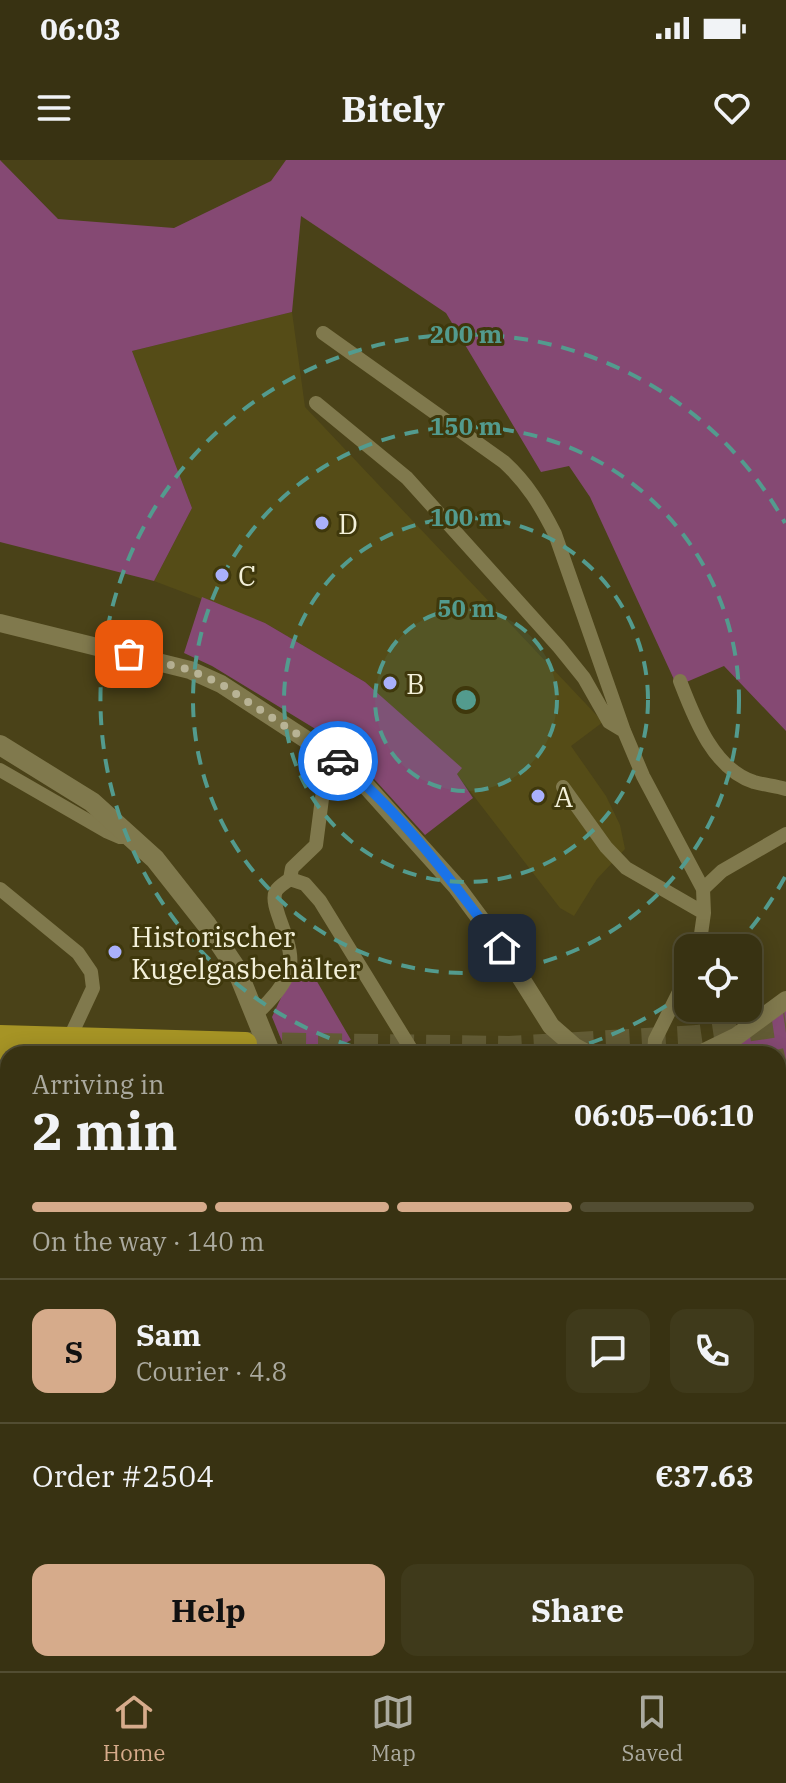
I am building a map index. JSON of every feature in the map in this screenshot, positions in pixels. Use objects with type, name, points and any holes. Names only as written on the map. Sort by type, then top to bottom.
[{"type":"highway","points":[[0,1037],[245,1044]]},
{"type":"main road","points":[[0,745],[92,802],[155,859],[236,968],[268,1046]]},
{"type":"street","points":[[323,333],[491,453],[521,478],[540,504],[555,534],[624,731],[643,776],[703,889],[701,934]]},
{"type":"street","points":[[316,403],[407,478],[559,647],[584,678],[609,722],[624,731]]},
{"type":"street","points":[[0,623],[190,670],[221,684],[324,751],[361,780],[456,886],[502,948],[562,1046]]},
{"type":"street","points":[[680,681],[694,716],[711,746],[729,766],[751,781],[786,789]]},
{"type":"street","points":[[0,770],[106,831],[120,837],[132,836]]},
{"type":"street","points":[[255,1015],[270,1001],[289,974],[290,946],[273,899],[277,889],[290,879],[292,868],[316,845],[324,783]]},
{"type":"street","points":[[563,787],[606,847],[626,868],[704,913]]},
{"type":"street","points":[[703,889],[722,871],[786,834]]},
{"type":"street","points":[[290,879],[305,884],[320,901],[409,1046]]},
{"type":"street","points":[[0,889],[78,953],[91,972],[93,988],[72,1033],[62,1046]]},
{"type":"street","points":[[716,1046],[737,1036],[786,1000]]},
{"type":"street","points":[[655,1046],[674,1002]]},
{"type":"street","points":[[551,1026],[574,1046]]},
{"type":"shaded area","points":[[0,160],[58,219],[174,228],[271,181],[286,160],[786,160],[786,731],[724,666],[677,686],[590,497],[569,466],[541,472],[446,313],[301,216],[292,312],[132,351],[192,508],[154,581],[0,542]]},
{"type":"shaded area","points":[[292,312],[305,407],[603,722],[571,746],[606,796],[620,825],[625,849],[597,879],[574,916],[560,908],[456,773],[461,768],[365,682],[265,623],[154,581],[192,508],[132,351]]},
{"type":"shaded area","points":[[202,597],[265,623],[365,682],[462,768],[457,774],[473,798],[425,835],[345,747],[212,666],[184,653]]},
{"type":"shaded area","points":[[308,966],[351,1040],[340,1046],[284,1046],[272,1017],[287,985]]},
{"type":"shaded area","points":[[786,991],[786,1046],[734,1046],[741,1028],[748,1022],[762,1022],[762,1011]]},
{"type":"tunnel","points":[[543,1046],[697,1037],[786,1024]]},
{"type":"tunnel","points":[[246,1044],[378,1046]]},
{"type":"way so far","points":[[129,654],[190,670],[221,684],[338,761]]},
{"type":"place","name":"D","points":[[322,523]]},
{"type":"place","name":"C","points":[[222,575]]},
{"type":"place","name":"B","points":[[390,683]]},
{"type":"place","name":"A","points":[[538,796]]},
{"type":"place","name":"Historischer Kugelgasbehälter","points":[[115,952]]},
{"type":"route","points":[[338,761],[361,780],[456,886],[502,948]]}]
